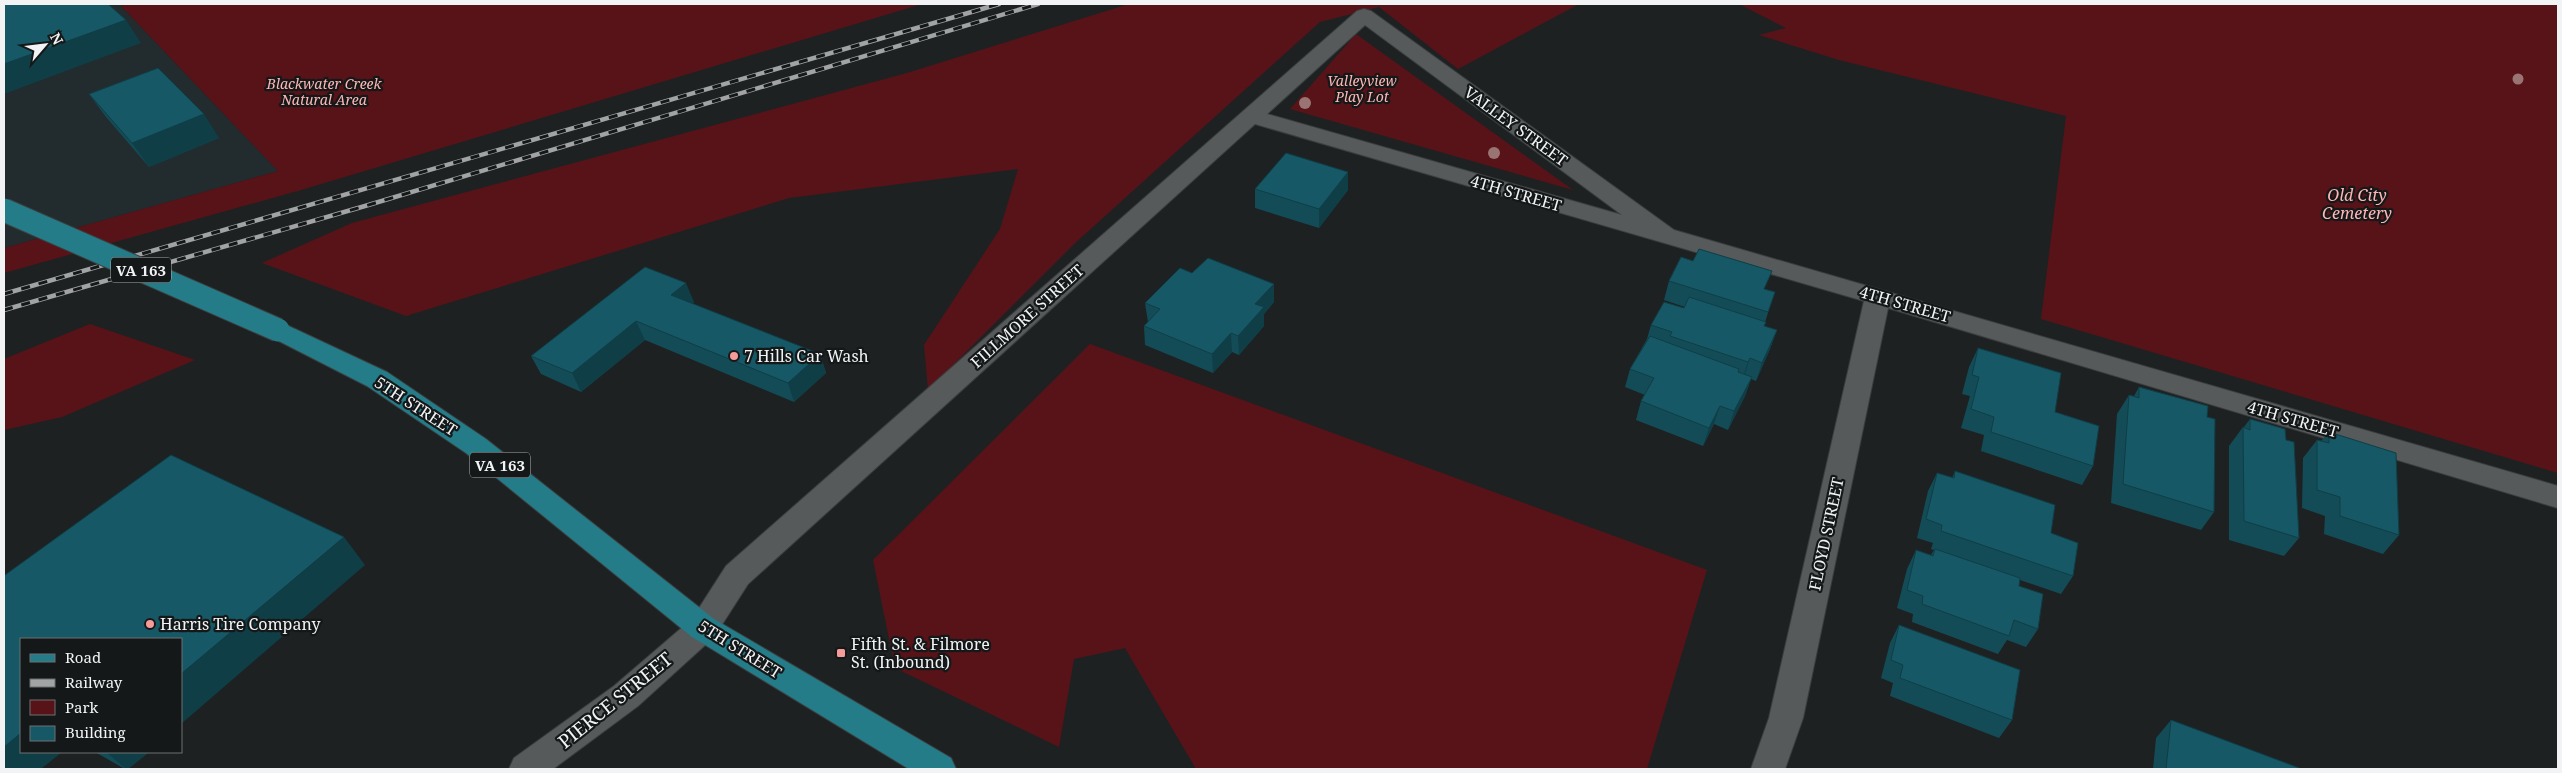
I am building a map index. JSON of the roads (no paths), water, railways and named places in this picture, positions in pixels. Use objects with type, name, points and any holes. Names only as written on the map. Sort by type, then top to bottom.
[{"type":"main road","name":"5TH STREET","points":[[4,210],[278,330],[377,379],[442,421],[476,446],[703,628],[939,769]]},
{"type":"street","name":"FILLMORE STREET","points":[[703,628],[737,575],[1364,15]]},
{"type":"street","name":"VALLEY STREET","points":[[1364,15],[1667,236]]},
{"type":"street","name":"4TH STREET","points":[[1250,116],[1878,296],[2558,497]]},
{"type":"street","name":"FLOYD STREET","points":[[1768,769],[1786,718],[1878,296]]},
{"type":"street","name":"PIERCE STREET","points":[[526,769],[626,696],[703,628]]},
{"type":"railway","points":[[4,294],[999,4]]},
{"type":"railway","points":[[4,310],[365,206],[1038,4]]},
{"type":"place","name":"7 Hills Car Wash","points":[[734,356]]},
{"type":"place","name":"Harris Tire Company","points":[[150,624]]},
{"type":"place","name":"Fifth St. & Filmore St. (Inbound)","points":[[841,653]]},
{"type":"park label","name":"Valleyview Play Lot","points":[[1362,88]]},
{"type":"park label","name":"Blackwater Creek Natural Area","points":[[324,92]]},
{"type":"park label","name":"Old City Cemetery","points":[[2357,204]]}]
